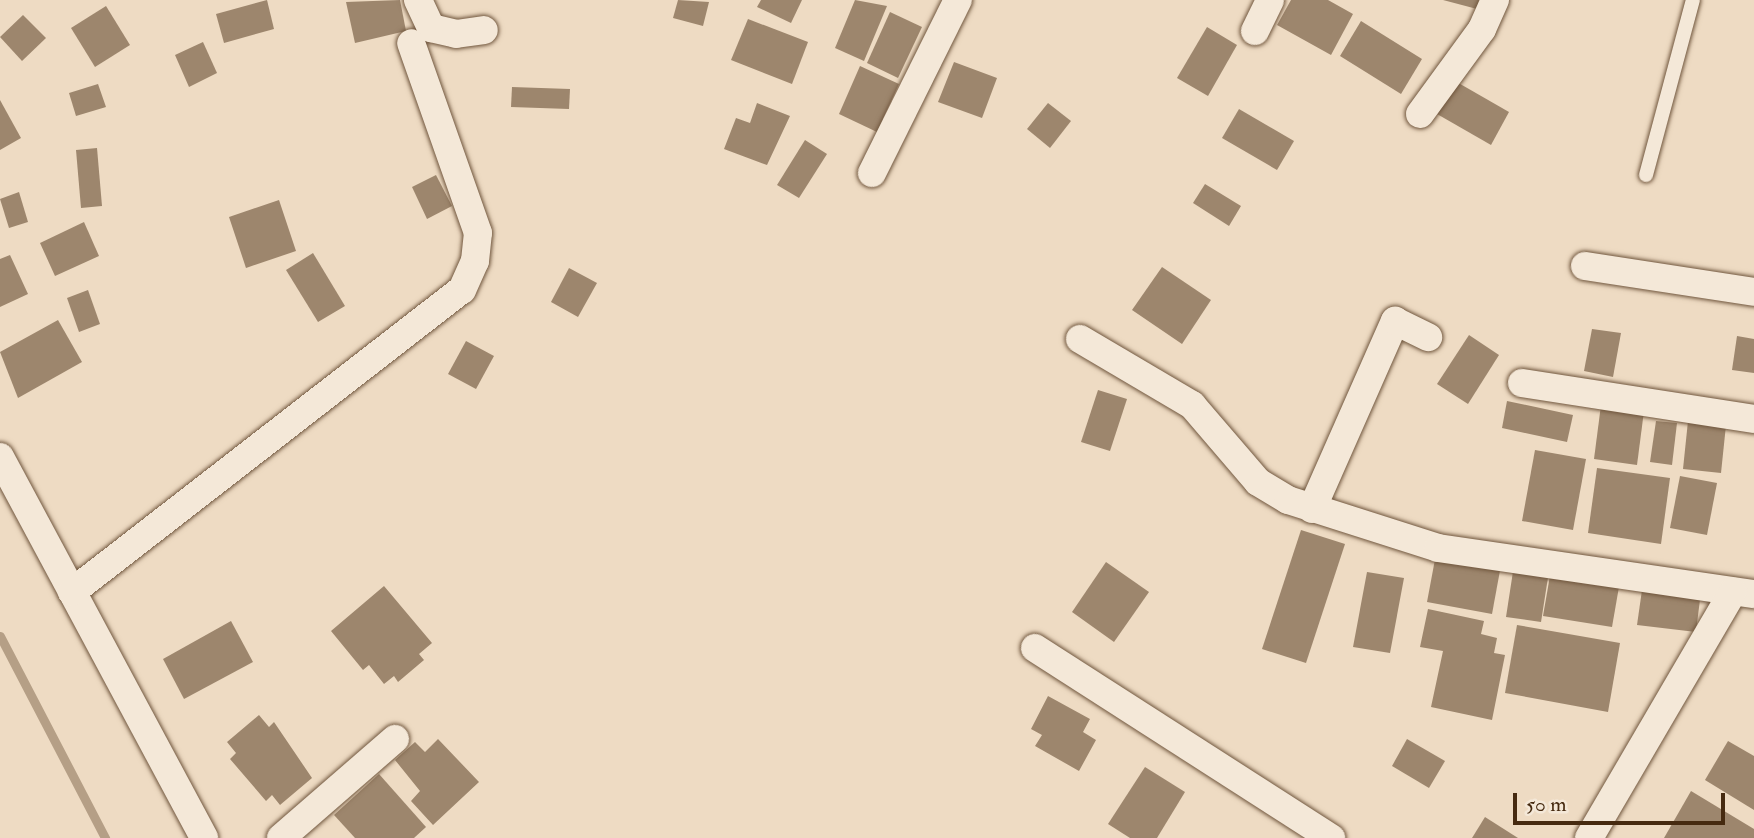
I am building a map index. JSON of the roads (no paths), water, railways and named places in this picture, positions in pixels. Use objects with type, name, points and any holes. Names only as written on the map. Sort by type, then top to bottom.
[{"type":"street","points":[[418,0],[431,27],[456,34],[484,30]]},
{"type":"street","points":[[872,173],[958,0]]},
{"type":"street","points":[[1255,31],[1270,0]]},
{"type":"street","points":[[1420,114],[1482,29],[1495,0]]},
{"type":"street","points":[[72,592],[462,290],[475,261],[478,233],[411,43]]},
{"type":"street","points":[[1585,266],[1754,292]]},
{"type":"street","points":[[1312,509],[1395,321],[1429,337]]},
{"type":"street","points":[[1080,340],[1192,405],[1263,487],[1312,509],[1438,548],[1744,593],[1589,838]]},
{"type":"street","points":[[1522,383],[1754,419]]},
{"type":"street","points":[[0,457],[204,838]]},
{"type":"street","points":[[1035,648],[1331,838]]},
{"type":"street","points":[[281,838],[395,739]]},
{"type":"lane","points":[[1646,175],[1693,0]]},
{"type":"waterway","points":[[0,636],[105,838]]}]
